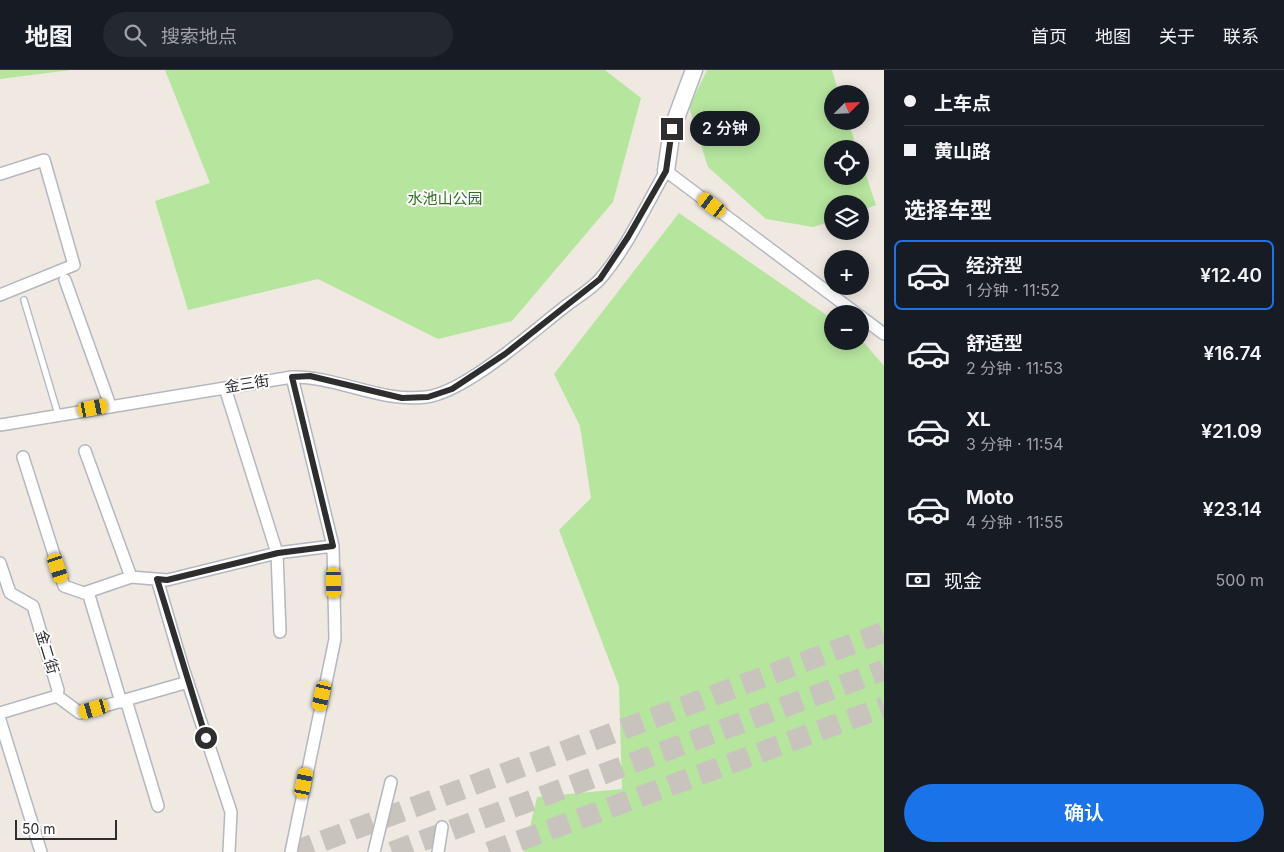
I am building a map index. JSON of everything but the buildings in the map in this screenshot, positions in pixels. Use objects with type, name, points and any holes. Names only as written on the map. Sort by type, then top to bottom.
[{"type":"street","points":[[694,70],[672,129],[666,171],[845,305]]},
{"type":"street","points":[[0,174],[44,160],[74,265],[0,295]]},
{"type":"street","name":"金三街","points":[[0,425],[110,405],[292,377],[310,376],[402,398],[428,397],[452,389],[505,354],[600,279],[628,237],[666,171]]},
{"type":"street","points":[[65,280],[110,405]]},
{"type":"street","points":[[869,323],[884,334]]},
{"type":"street","points":[[291,852],[335,639],[333,546],[292,377]]},
{"type":"street","points":[[225,388],[278,553],[280,632]]},
{"type":"street","points":[[85,452],[131,577]]},
{"type":"street","points":[[22,457],[64,586],[84,593],[131,577],[167,580],[278,553],[333,546]]},
{"type":"street","name":"金二街","points":[[0,563],[10,593],[33,606],[58,690],[57,696],[0,713]]},
{"type":"street","points":[[157,579],[188,682],[231,812],[229,852]]},
{"type":"street","points":[[88,592],[158,806]]},
{"type":"street","points":[[57,696],[80,713],[188,682]]},
{"type":"street","points":[[0,720],[41,852]]},
{"type":"street","points":[[374,852],[390,782]]},
{"type":"street","points":[[438,852],[442,827]]},
{"type":"lane","points":[[24,300],[58,414]]},
{"type":"green space","points":[[0,70],[71,70],[0,79]]},
{"type":"green space","name":"水池山公园","points":[[165,70],[605,70],[641,98],[613,202],[512,321],[438,339],[318,279],[188,310],[155,201],[210,183]]},
{"type":"green space","points":[[707,70],[832,70],[836,85],[824,85],[824,130],[851,130],[854,140],[824,140],[824,185],[869,184],[876,205],[869,208],[869,195],[824,195],[824,224],[813,227],[766,219],[708,167],[689,107]]},
{"type":"green space","points":[[679,213],[824,313],[824,350],[869,348],[884,366],[884,852],[524,852],[537,797],[622,789],[619,686],[559,530],[591,498],[580,426],[554,374]]},
{"type":"tunnel","points":[[293,852],[884,632]]},
{"type":"tunnel","points":[[392,852],[884,670]]},
{"type":"tunnel","points":[[489,852],[884,707]]},
{"type":"route","points":[[206,738],[157,579],[167,580],[278,553],[333,546],[292,377],[310,376],[402,398],[428,397],[452,389],[505,354],[600,279],[628,237],[666,171],[672,129]]}]
